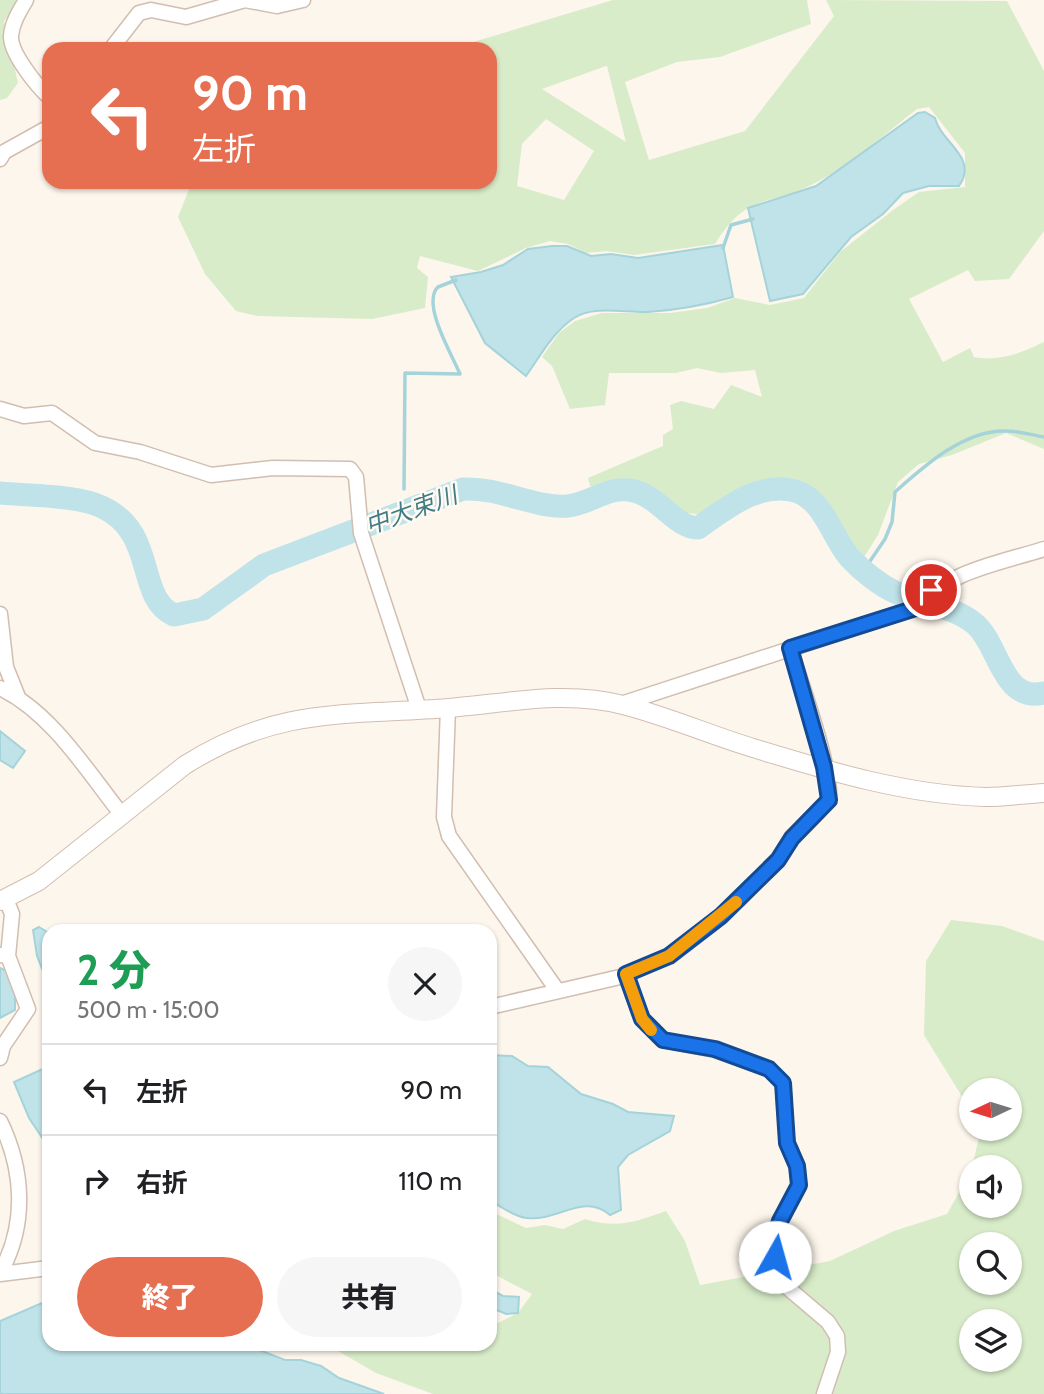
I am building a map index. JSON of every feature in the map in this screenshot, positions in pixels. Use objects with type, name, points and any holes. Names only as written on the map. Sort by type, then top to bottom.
[{"type":"street","points":[[26,0],[13,24],[10,40],[34,83],[42,90]]},
{"type":"street","points":[[116,42],[139,13],[151,10],[186,17],[245,0],[277,6],[303,0]]},
{"type":"street","points":[[0,159],[4,152],[42,131]]},
{"type":"street","points":[[0,409],[24,416],[52,413],[95,443],[140,452],[211,475],[273,468],[350,469],[356,477],[359,527],[419,709]]},
{"type":"street","points":[[621,704],[920,602],[953,578],[1044,549]]},
{"type":"street","points":[[0,614],[6,667],[18,696]]},
{"type":"street","points":[[497,1005],[626,974],[669,956],[721,916],[778,860],[792,838],[829,800],[824,767],[790,648]]},
{"type":"street","points":[[0,688],[18,696],[57,734],[121,815]]},
{"type":"street","points":[[0,1058],[2,1046],[28,1009],[4,956],[12,914],[3,900],[39,881],[208,750],[269,726],[323,714],[448,708],[553,696],[621,704],[753,748],[893,786],[986,797],[1044,793]]},
{"type":"street","points":[[448,708],[444,817],[449,836],[558,990]]},
{"type":"street","points":[[626,974],[642,1019],[663,1040],[715,1049],[769,1069],[783,1083],[787,1143],[797,1166],[799,1185],[780,1221],[774,1242],[776,1272],[782,1282],[828,1322],[837,1336],[838,1352],[824,1394]]},
{"type":"street","points":[[1,1124],[16,1168],[19,1229],[5,1256],[0,1273],[42,1269]]},
{"type":"green space","points":[[0,0],[23,0],[4,21],[18,83],[7,98],[0,100]]},
{"type":"green space","points":[[613,0],[807,0],[811,24],[720,57],[677,62],[625,82],[649,160],[745,131],[834,16],[826,0],[1007,1],[1044,71],[1044,231],[1009,279],[975,281],[968,270],[909,299],[943,362],[970,348],[974,357],[993,358],[1019,353],[1044,342],[1044,449],[1006,433],[952,455],[919,464],[898,482],[878,535],[861,562],[814,497],[801,488],[783,484],[747,491],[707,515],[687,513],[650,494],[621,485],[590,486],[588,478],[663,446],[663,435],[673,429],[670,405],[681,401],[714,409],[731,385],[762,397],[755,370],[721,373],[697,368],[676,373],[609,373],[605,405],[570,409],[552,366],[542,357],[559,333],[575,321],[602,313],[670,313],[707,308],[735,298],[770,305],[804,298],[840,252],[919,192],[965,187],[965,153],[929,107],[917,109],[856,157],[817,182],[750,207],[727,227],[715,244],[634,255],[606,251],[586,253],[568,244],[550,241],[526,248],[478,271],[420,256],[417,268],[428,277],[425,308],[372,319],[257,316],[236,311],[205,274],[178,217],[189,189],[497,189],[497,42],[473,42]],"holes":[[[607,66],[626,142],[542,89]],[[546,119],[594,151],[564,200],[517,186],[522,144]]]},
{"type":"green space","points":[[951,920],[1002,926],[1044,941],[1044,1394],[433,1394],[376,1373],[338,1351],[497,1351],[497,1324],[518,1313],[532,1294],[497,1276],[497,1214],[526,1228],[545,1225],[563,1229],[585,1219],[617,1224],[666,1211],[685,1241],[700,1285],[830,1261],[894,1231],[947,1214],[959,1192],[959,1218],[1022,1218],[1022,1155],[975,1155],[978,1141],[1022,1141],[1022,1078],[959,1078],[959,1092],[924,1035],[926,961]]},
{"type":"water","points":[[925,112],[935,118],[962,158],[965,167],[959,186],[929,186],[903,193],[883,214],[851,237],[803,294],[770,301],[748,208],[816,186],[918,113]]},
{"type":"water","points":[[723,245],[733,297],[670,310],[600,311],[582,314],[559,330],[526,376],[485,343],[451,277],[503,265],[528,249],[552,246],[567,246],[591,256],[611,254],[638,258]]},
{"type":"water","points":[[0,731],[25,751],[13,768],[0,760]]},
{"type":"water","points":[[39,927],[42,929],[42,968],[37,956],[33,930]]},
{"type":"water","points":[[0,968],[9,972],[15,987],[15,1010],[0,1018]]},
{"type":"water","points":[[497,1055],[512,1056],[528,1066],[548,1067],[581,1094],[613,1104],[628,1112],[674,1116],[670,1131],[628,1155],[618,1167],[621,1210],[610,1215],[590,1206],[538,1218],[513,1214],[497,1205]]},
{"type":"water","points":[[42,1069],[42,1138],[29,1118],[14,1082]]},
{"type":"water","points":[[497,1293],[519,1297],[518,1313],[506,1314],[497,1310]]},
{"type":"water","points":[[42,1303],[42,1351],[262,1351],[285,1360],[301,1360],[321,1366],[339,1378],[384,1394],[0,1394],[0,1321]]},
{"type":"waterway","points":[[723,248],[731,225],[753,219]]},
{"type":"waterway","points":[[404,489],[405,373],[460,374],[435,317],[433,305],[438,287],[456,280]]},
{"type":"waterway","points":[[864,570],[885,539],[892,522],[895,492],[932,461],[961,443],[991,432],[1012,431],[1044,437]]},
{"type":"waterway","name":"中大束川","points":[[0,493],[80,500],[102,507],[120,518],[139,548],[154,594],[162,606],[174,615],[203,609],[264,565],[463,489],[491,491],[556,506],[576,505],[613,491],[629,490],[649,497],[681,522],[698,528],[744,498],[771,489],[784,489],[798,492],[815,503],[850,558],[872,578],[907,597],[966,617],[983,633],[1010,681],[1030,694],[1044,693]]},
{"type":"waterway","name":"中大束川","points":[[404,507],[404,513]]},
{"type":"slow traffic","points":[[651,1030],[642,1019],[626,974],[669,956],[736,902]]},
{"type":"route","points":[[775,1257],[774,1242],[780,1221],[799,1185],[797,1166],[787,1143],[783,1083],[769,1069],[715,1049],[663,1040],[642,1019],[626,974],[669,956],[721,916],[778,860],[792,838],[829,800],[830,789],[790,648],[916,608],[931,590]]}]
